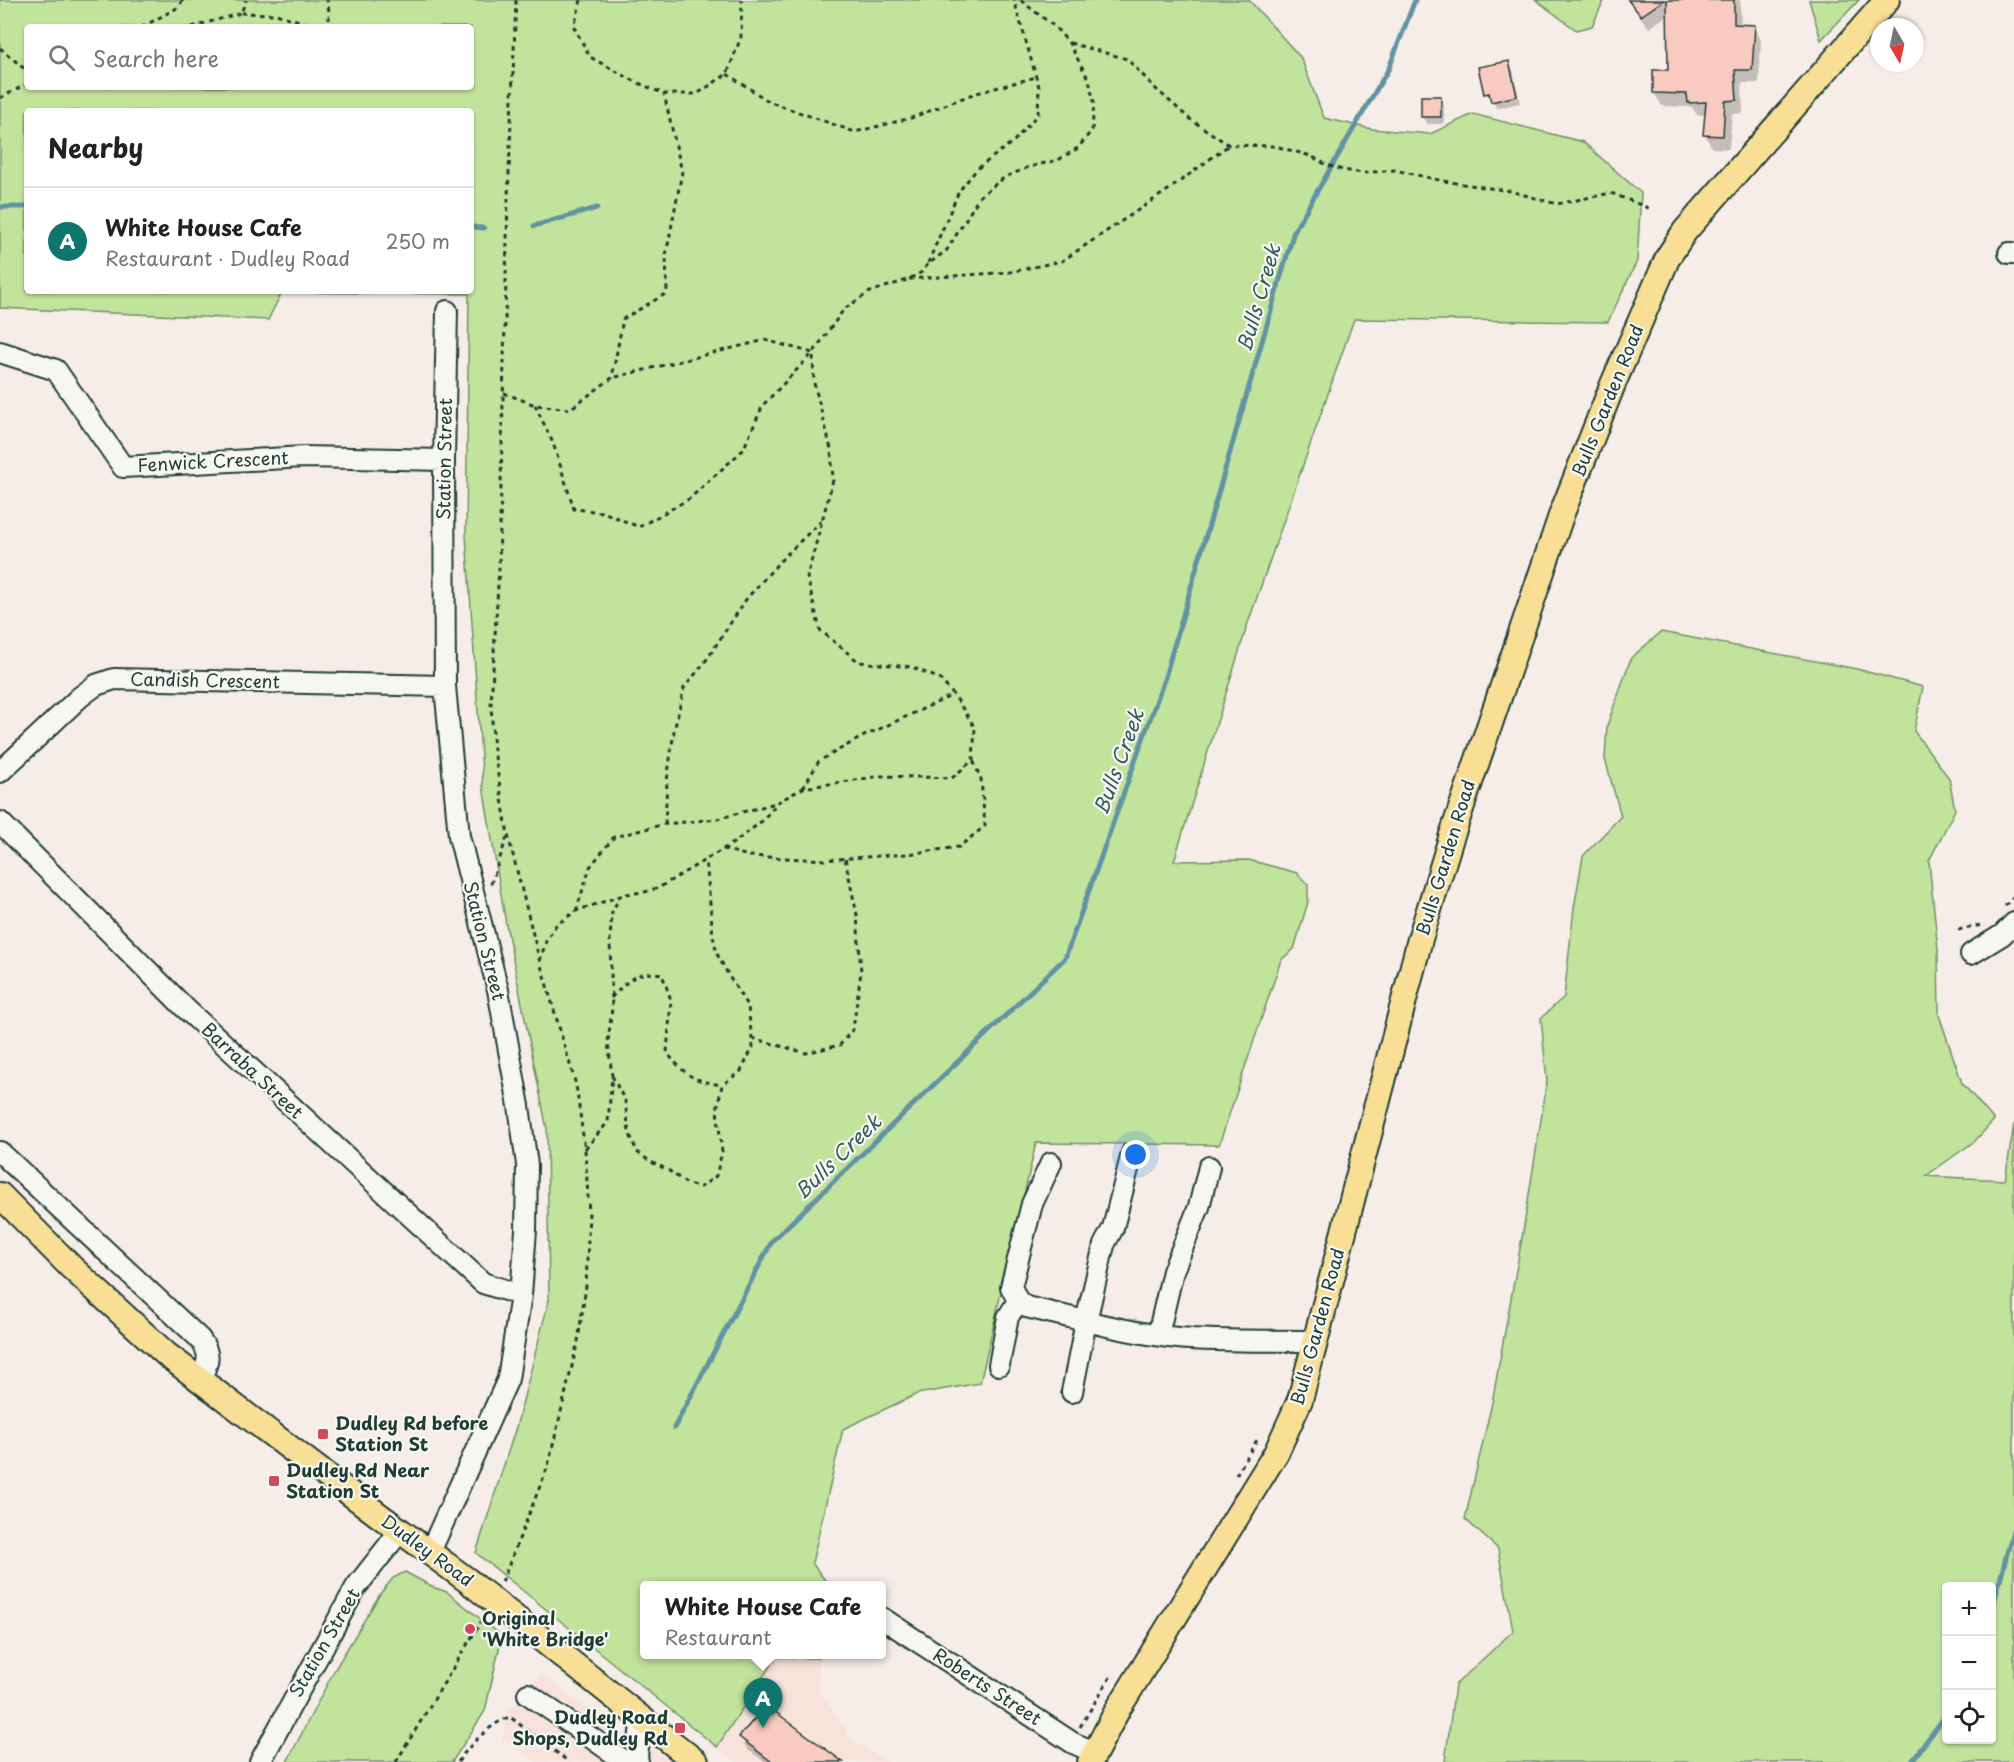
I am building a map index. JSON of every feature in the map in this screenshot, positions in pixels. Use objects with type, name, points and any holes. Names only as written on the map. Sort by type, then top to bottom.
[{"type":"main road","name":"Bulls Garden Road","points":[[1092,1757],[1276,1453],[1300,1400],[1420,939],[1450,838],[1562,513],[1612,384],[1668,257],[1685,231],[1887,0]]},
{"type":"main road","name":"Dudley Road","points":[[0,1195],[65,1261],[167,1356],[468,1580],[696,1762]]},
{"type":"street","name":"Station Street","points":[[430,1552],[508,1379],[521,1295],[526,1230],[527,1165],[498,990],[459,836],[445,686],[444,460],[447,311]]},
{"type":"street","name":"Fenwick Crescent","points":[[0,352],[56,370],[123,467],[304,457],[444,460]]},
{"type":"street","name":"Candish Crescent","points":[[0,772],[80,697],[96,685],[114,679],[445,686]]},
{"type":"street","name":"Barraba Street","points":[[0,822],[186,1009],[483,1284],[521,1295]]},
{"type":"street","points":[[1971,954],[2002,935],[2007,918]]},
{"type":"street","points":[[0,1152],[200,1339],[208,1349],[209,1359],[200,1381]]},
{"type":"street","points":[[1072,1392],[1104,1245],[1113,1228],[1132,1153]]},
{"type":"street","points":[[1051,1163],[1032,1204],[1011,1287],[1018,1301],[1026,1307],[1158,1335],[1215,1340],[1315,1341]]},
{"type":"street","points":[[1158,1335],[1173,1271],[1199,1207],[1209,1167]]},
{"type":"street","points":[[999,1365],[1008,1317],[1018,1301]]},
{"type":"street","name":"Station Street","points":[[260,1762],[356,1587],[400,1531]]},
{"type":"street","name":"Roberts Street","points":[[886,1621],[1092,1757]]},
{"type":"street","points":[[528,1694],[626,1762]]},
{"type":"street","points":[[638,1762],[642,1719]]},
{"type":"path","points":[[148,24],[177,8],[183,0]]},
{"type":"path","points":[[241,14],[246,0]]},
{"type":"path","points":[[327,0],[329,24]]},
{"type":"path","points":[[501,1586],[548,1466],[578,1341],[586,1286],[589,1213],[585,1150],[576,1085],[540,962],[508,835],[494,751],[491,705],[499,567],[508,197],[516,0]]},
{"type":"path","points":[[581,0],[574,27],[590,57],[664,94],[697,94],[727,74],[741,37],[742,0]]},
{"type":"path","points":[[535,405],[553,443],[574,509],[603,512],[639,527],[689,499],[742,450],[763,405],[813,353],[844,309],[870,292],[907,280],[922,272],[959,191],[977,169],[1015,140],[1038,114],[1039,87],[1014,0]]},
{"type":"path","points":[[927,265],[947,250],[980,196],[1005,177],[1029,167],[1058,160],[1078,148],[1092,130],[1094,103],[1089,80],[1069,43],[1055,27],[1020,0]]},
{"type":"path","points":[[203,24],[241,14],[276,14],[310,24]]},
{"type":"path","points":[[1069,43],[1127,60],[1190,119],[1229,145],[1275,146],[1311,156],[1342,170],[1363,173],[1395,170],[1443,181],[1510,191],[1557,204],[1611,193],[1651,209]]},
{"type":"path","points":[[0,48],[24,68]]},
{"type":"path","points":[[727,74],[770,102],[855,132],[911,118],[972,94],[1036,77]]},
{"type":"path","points":[[0,98],[24,86]]},
{"type":"path","points":[[612,378],[623,319],[667,293],[666,255],[682,172],[664,94]]},
{"type":"path","points":[[907,280],[1010,273],[1062,261],[1171,188],[1229,145]]},
{"type":"path","points":[[504,393],[535,405],[570,409],[612,378],[765,340],[813,353]]},
{"type":"path","points":[[723,849],[749,856],[824,860],[907,854],[959,847],[985,826],[981,779],[973,760],[975,728],[954,695],[940,679],[912,667],[859,662],[820,630],[807,578],[833,480],[831,449],[814,383],[813,353]]},
{"type":"path","points":[[665,824],[667,781],[674,731],[684,688],[705,662],[747,598],[822,519]]},
{"type":"path","points":[[803,788],[819,761],[862,737],[954,695]]},
{"type":"path","points":[[576,911],[590,867],[615,837],[665,824],[717,819],[778,802],[803,788],[881,776],[952,777],[973,760]]},
{"type":"path","points":[[540,962],[546,941],[555,925],[576,911],[620,896],[660,887],[706,860],[762,821],[778,802]]},
{"type":"path","points":[[476,908],[494,880],[508,835]]},
{"type":"path","points":[[752,1038],[806,1053],[840,1045],[853,1029],[861,972],[856,915],[845,858]]},
{"type":"path","points":[[610,998],[632,977],[650,972],[662,974],[671,1000],[667,1053],[684,1073],[707,1083],[722,1084],[741,1071],[753,1047],[748,1007],[717,954],[713,936],[706,860]]},
{"type":"path","points":[[585,1150],[608,1122],[612,1076],[608,1042],[612,1008],[610,939],[612,912],[620,896]]},
{"type":"path","points":[[2007,918],[2014,896]]},
{"type":"path","points":[[1958,930],[1980,926],[1990,920]]},
{"type":"path","points":[[612,1076],[625,1101],[629,1132],[637,1152],[687,1184],[701,1187],[716,1176],[722,1152],[717,1110],[722,1084]]},
{"type":"path","points":[[1233,1482],[1242,1463],[1260,1436]]},
{"type":"path","points":[[396,1762],[485,1614]]},
{"type":"path","points":[[1079,1729],[1116,1669]]},
{"type":"path","points":[[458,1762],[464,1753],[499,1720],[510,1717],[569,1762]]},
{"type":"shaded area","points":[[775,1659],[819,1659],[819,1691],[854,1741],[887,1762],[737,1762],[717,1747]]},
{"type":"shaded area","points":[[540,1673],[622,1734],[659,1753],[671,1762],[537,1762],[502,1739],[508,1712]]},
{"type":"green space","points":[[0,0],[1249,0],[1301,58],[1324,118],[1372,129],[1430,134],[1473,114],[1583,142],[1641,193],[1637,261],[1608,322],[1354,319],[1247,626],[1174,861],[1249,860],[1297,873],[1308,885],[1308,902],[1294,949],[1281,960],[1219,1145],[1036,1143],[980,1383],[917,1394],[843,1429],[812,1563],[826,1581],[640,1581],[640,1659],[775,1659],[717,1747],[476,1553],[517,1424],[549,1300],[547,1129],[506,924],[483,786],[466,535],[469,294],[474,294],[474,108],[24,108],[24,294],[281,294],[268,320],[0,308]]},
{"type":"green space","points":[[1536,0],[1604,0],[1592,26],[1576,30]]},
{"type":"green space","points":[[1809,0],[1859,0],[1821,40]]},
{"type":"green space","points":[[1661,632],[1857,669],[1923,687],[1914,731],[1949,778],[1955,810],[1929,861],[1938,950],[1939,1015],[1962,1083],[1994,1120],[1975,1141],[1926,1176],[2005,1180],[2014,1124],[2014,1762],[1445,1762],[1455,1685],[1513,1631],[1498,1549],[1465,1519],[1492,1403],[1547,1082],[1541,1018],[1564,997],[1574,908],[1583,856],[1621,816],[1605,759],[1607,726],[1631,658]]},
{"type":"green space","points":[[405,1572],[447,1592],[502,1636],[485,1711],[452,1762],[287,1762],[335,1669],[380,1594],[393,1578]]},
{"type":"building","points":[[1628,0],[1664,0],[1641,16]]},
{"type":"building","points":[[1667,0],[1734,0],[1734,24],[1755,25],[1752,70],[1735,70],[1737,100],[1725,101],[1723,136],[1703,135],[1706,102],[1688,103],[1687,94],[1653,93],[1653,70],[1668,70]]},
{"type":"building","points":[[1509,61],[1517,96],[1491,102],[1489,93],[1484,94],[1478,67]]},
{"type":"building","points":[[1421,96],[1441,96],[1441,117],[1421,117]]},
{"type":"building","points":[[766,1705],[843,1762],[772,1762],[739,1737]]},
{"type":"waterway","name":"Bulls Creek","points":[[674,1428],[772,1241],[1065,958],[1165,677],[1294,231],[1389,68],[1415,0]]},
{"type":"waterway","points":[[0,207],[24,207]]},
{"type":"waterway","points":[[534,226],[597,208]]},
{"type":"waterway","points":[[474,227],[484,228]]},
{"type":"waterway","points":[[1996,1595],[2014,1527]]},
{"type":"waterway","points":[[1911,1762],[1942,1720]]},
{"type":"place","name":"Dudley Rd before Station St","points":[[323,1434]]},
{"type":"place","name":"Dudley Rd Near Station St","points":[[274,1481]]},
{"type":"place","name":"Original 'White Bridge'","points":[[470,1629]]},
{"type":"place","name":"Dudley Road Shops, Dudley Rd","points":[[680,1728]]},
{"type":"place","name":"White House Cafe","points":[[763,1728]]}]
